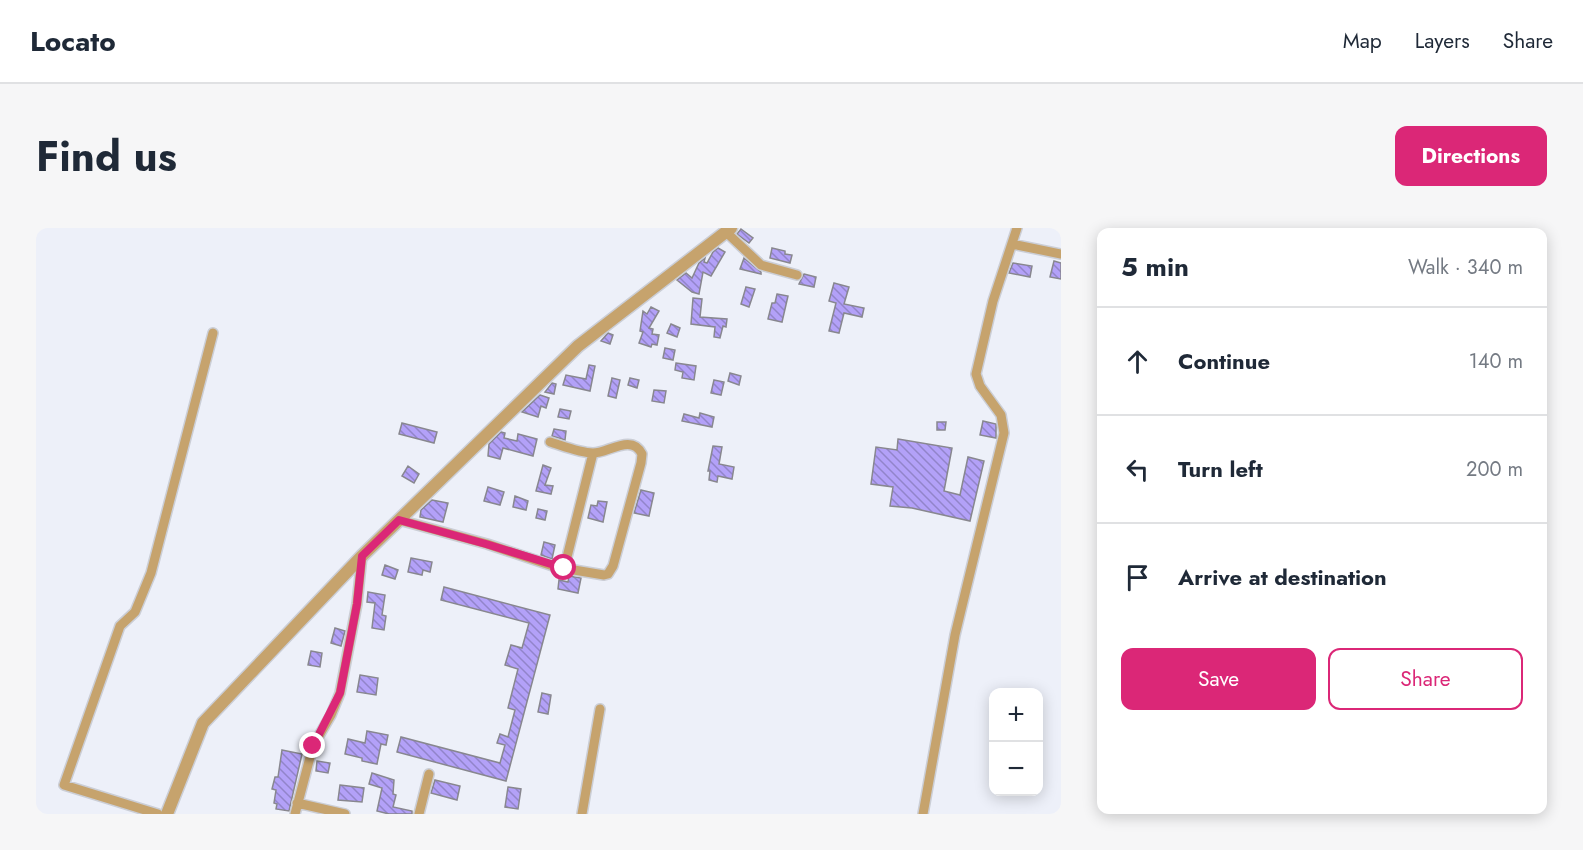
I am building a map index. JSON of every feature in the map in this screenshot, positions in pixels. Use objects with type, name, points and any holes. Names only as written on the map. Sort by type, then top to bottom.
[{"type":"street","points":[[923,814],[955,635],[1004,433],[1001,415],[980,386],[976,374],[993,301],[1017,228]]},
{"type":"street","points":[[167,814],[203,723],[362,556],[578,346],[729,230],[761,265],[797,274]]},
{"type":"street","points":[[1012,244],[1061,254]]},
{"type":"street","points":[[158,814],[64,785],[120,626],[135,612],[151,573],[213,333]]},
{"type":"street","points":[[399,520],[564,568],[604,575],[610,572],[642,454],[632,445],[617,446],[593,453],[550,442]]},
{"type":"street","points":[[564,568],[593,453]]},
{"type":"street","points":[[295,814],[313,746],[340,693],[357,604],[362,556]]},
{"type":"street","points":[[582,814],[600,709]]},
{"type":"street","points":[[419,814],[429,774]]},
{"type":"street","points":[[297,803],[345,814]]},
{"type":"building","points":[[741,229],[753,238],[749,243],[737,234]]},
{"type":"building","points":[[718,248],[725,252],[711,276],[703,272],[699,294],[692,292],[677,280],[686,273],[692,278],[699,263],[705,258],[704,262],[707,263]]},
{"type":"building","points":[[772,248],[792,255],[790,263],[770,258]]},
{"type":"building","points":[[744,258],[761,272],[761,274],[740,269]]},
{"type":"building","points":[[1054,261],[1061,263],[1061,279],[1050,277]]},
{"type":"building","points":[[1013,263],[1032,266],[1030,277],[1009,273]]},
{"type":"building","points":[[804,274],[816,277],[814,287],[799,284]]},
{"type":"building","points":[[834,283],[849,287],[844,304],[864,308],[862,317],[844,313],[839,333],[829,331],[836,303],[829,301]]},
{"type":"building","points":[[746,287],[755,289],[749,307],[741,304]]},
{"type":"building","points":[[777,294],[788,296],[782,322],[768,319]]},
{"type":"building","points":[[693,298],[702,299],[700,317],[727,319],[726,327],[723,326],[720,338],[714,337],[715,327],[691,324]]},
{"type":"building","points":[[651,307],[659,311],[649,328],[653,329],[652,334],[659,335],[657,345],[652,344],[651,347],[639,343],[643,332],[640,331],[643,311],[647,314]]},
{"type":"building","points":[[671,324],[680,328],[677,337],[667,333]]},
{"type":"building","points":[[608,333],[613,335],[610,344],[601,341]]},
{"type":"building","points":[[665,348],[675,350],[673,360],[663,358]]},
{"type":"building","points":[[676,363],[696,366],[694,380],[682,378],[683,372],[675,370]]},
{"type":"building","points":[[589,365],[595,366],[590,391],[563,385],[566,375],[586,379]]},
{"type":"building","points":[[730,373],[741,376],[739,385],[728,381]]},
{"type":"building","points":[[612,378],[620,380],[616,398],[608,396]]},
{"type":"building","points":[[630,378],[639,380],[637,388],[628,385]]},
{"type":"building","points":[[714,380],[724,382],[721,395],[711,393]]},
{"type":"building","points":[[552,383],[556,384],[554,394],[545,392]]},
{"type":"building","points":[[654,390],[666,391],[664,403],[652,401]]},
{"type":"building","points":[[540,395],[549,398],[546,408],[541,406],[538,417],[522,412]]},
{"type":"building","points":[[560,409],[571,411],[569,419],[558,417]]},
{"type":"building","points":[[700,413],[714,417],[712,427],[682,421],[684,414],[699,418]]},
{"type":"building","points":[[983,421],[996,424],[996,438],[980,435]]},
{"type":"building","points":[[937,422],[946,422],[945,430],[937,430]]},
{"type":"building","points":[[402,423],[437,432],[434,443],[399,434]]},
{"type":"building","points":[[554,429],[566,431],[565,440],[552,436]]},
{"type":"building","points":[[501,432],[505,433],[504,438],[517,441],[518,434],[537,439],[533,456],[503,448],[500,459],[488,456],[489,444]]},
{"type":"building","points":[[898,439],[952,448],[944,491],[960,495],[968,457],[984,461],[970,521],[912,508],[890,506],[893,487],[871,484],[876,447],[897,450]]},
{"type":"building","points":[[713,446],[722,447],[719,464],[734,467],[732,479],[718,476],[717,482],[709,480],[710,471],[708,471]]},
{"type":"building","points":[[543,465],[551,468],[545,485],[553,486],[551,494],[536,491]]},
{"type":"building","points":[[408,466],[419,474],[414,483],[402,476]]},
{"type":"building","points":[[488,487],[504,492],[500,505],[484,501]]},
{"type":"building","points":[[641,490],[654,493],[649,516],[634,513]]},
{"type":"building","points":[[515,496],[528,501],[526,510],[513,507]]},
{"type":"building","points":[[432,500],[448,503],[443,522],[420,517],[421,510]]},
{"type":"building","points":[[598,501],[607,502],[603,522],[588,518],[591,505],[597,506]]},
{"type":"building","points":[[538,509],[547,511],[545,520],[536,518]]},
{"type":"building","points":[[544,542],[555,545],[552,559],[541,555]]},
{"type":"building","points":[[411,558],[432,562],[430,572],[423,570],[422,575],[408,572]]},
{"type":"building","points":[[385,565],[398,570],[395,579],[382,575]]},
{"type":"building","points":[[569,576],[581,578],[578,593],[558,589],[559,580],[568,582]]},
{"type":"building","points":[[444,587],[550,615],[506,781],[397,752],[401,737],[500,763],[505,745],[497,743],[500,734],[508,737],[515,710],[508,708],[518,669],[505,665],[511,645],[522,648],[529,623],[441,600]]},
{"type":"building","points":[[368,592],[385,595],[382,615],[386,616],[384,630],[372,628],[375,603],[367,602]]},
{"type":"building","points":[[335,628],[345,631],[341,646],[331,643]]},
{"type":"building","points":[[311,651],[322,653],[320,667],[308,665]]},
{"type":"building","points":[[360,675],[378,678],[376,695],[357,692]]},
{"type":"building","points":[[542,693],[551,695],[548,714],[538,712]]},
{"type":"building","points":[[367,731],[388,735],[386,745],[381,744],[377,764],[345,754],[348,739],[365,743]]},
{"type":"building","points":[[282,750],[302,754],[289,811],[276,809],[277,804],[274,803],[276,790],[272,789],[275,777],[278,777]]},
{"type":"building","points":[[317,761],[330,763],[328,773],[316,771]]},
{"type":"building","points":[[372,773],[394,780],[393,794],[396,795],[393,807],[412,811],[412,814],[389,814],[377,811],[382,788],[369,784]]},
{"type":"building","points":[[435,780],[460,786],[457,800],[431,793]]},
{"type":"building","points":[[340,785],[364,788],[362,802],[338,800]]},
{"type":"building","points":[[508,787],[521,789],[518,809],[505,807]]},
{"type":"route","points":[[313,746],[331,715],[340,693],[357,604],[362,556],[399,520],[564,568]]}]
